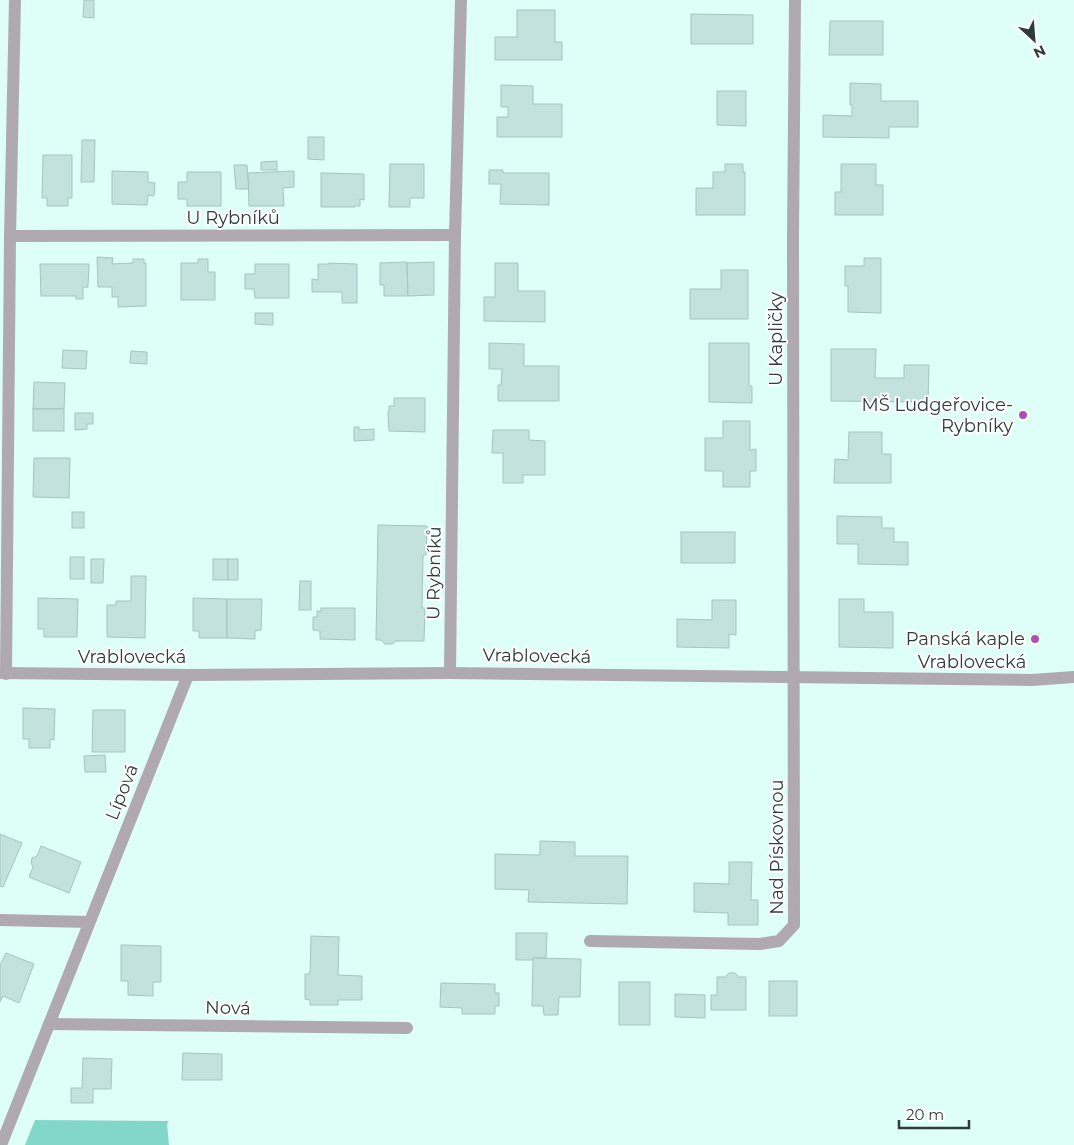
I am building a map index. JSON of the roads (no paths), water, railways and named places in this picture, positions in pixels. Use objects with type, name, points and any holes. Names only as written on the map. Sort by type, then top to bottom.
[{"type":"street","points":[[3,673],[15,0]]},
{"type":"street","name":"U Rybníků","points":[[450,672],[455,235],[460,0]]},
{"type":"street","name":"U Kapličky","points":[[795,0],[793,225],[795,678]]},
{"type":"street","name":"U Rybníků","points":[[10,236],[455,235]]},
{"type":"street","name":"Vrablovecká","points":[[3,673],[188,675],[450,672],[1032,680],[1074,677]]},
{"type":"street","name":"Lípová","points":[[1,1145],[188,675]]},
{"type":"street","name":"Nad Pískovnou","points":[[590,941],[760,944],[779,942],[794,925],[795,678]]},
{"type":"street","points":[[0,920],[89,922]]},
{"type":"street","name":"Nová","points":[[49,1024],[407,1028]]},
{"type":"place","name":"MŠ Ludgeřovice- Rybníky","points":[[1023,415]]},
{"type":"place","name":"Panská kaple","points":[[1035,639]]}]
